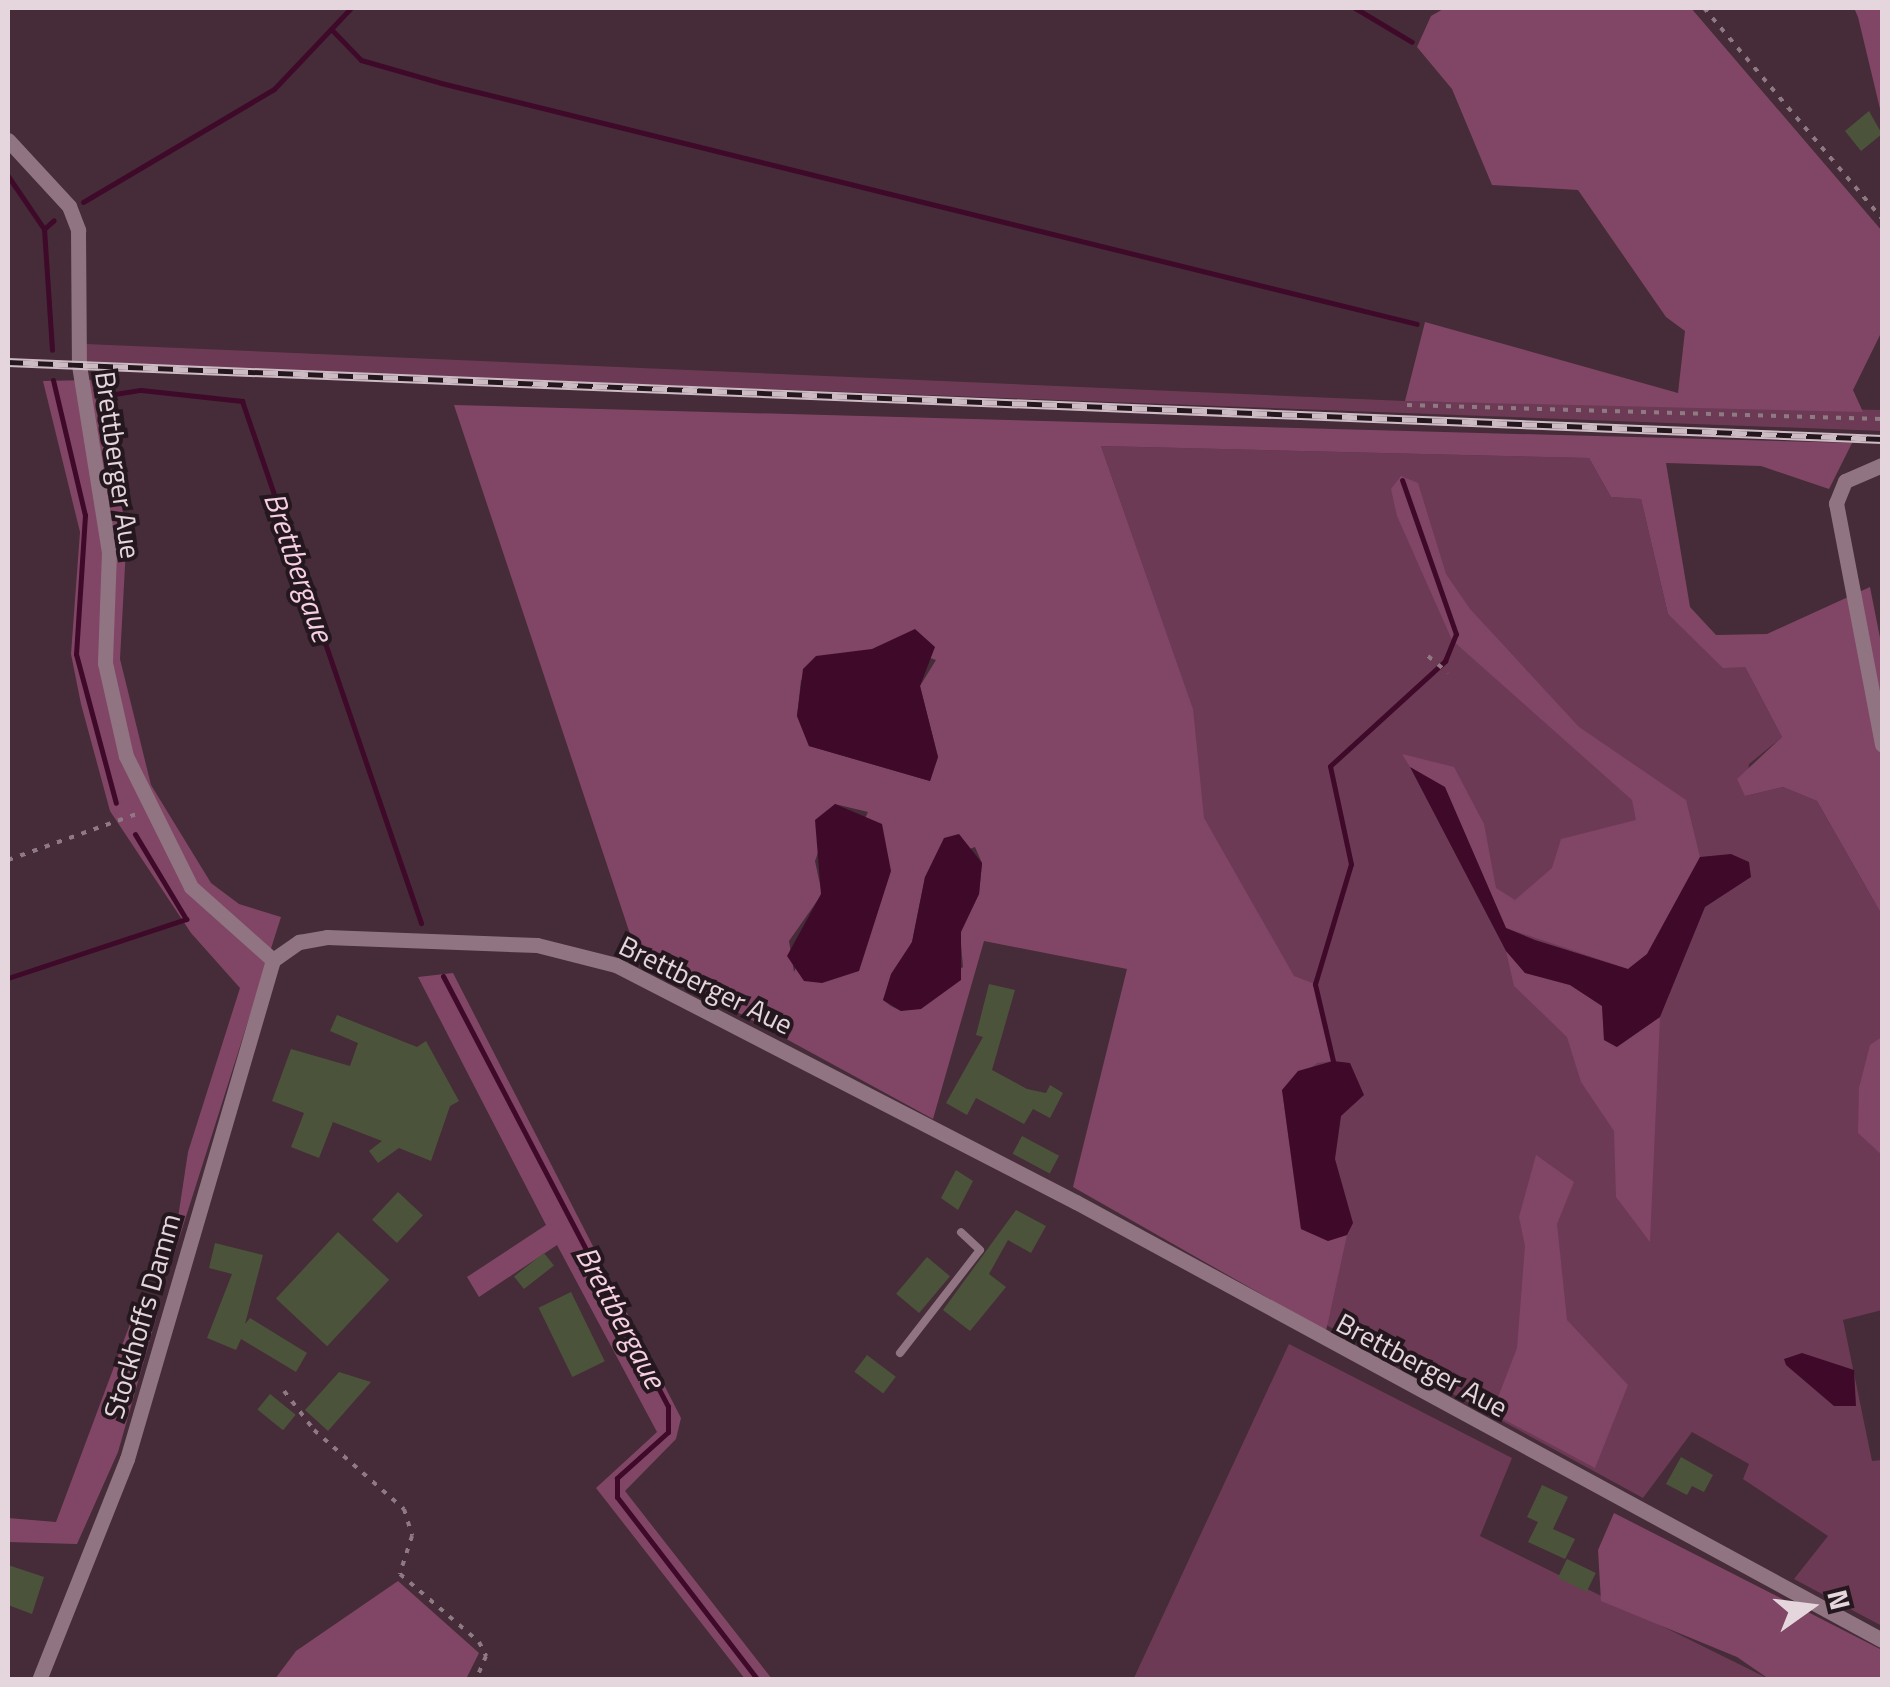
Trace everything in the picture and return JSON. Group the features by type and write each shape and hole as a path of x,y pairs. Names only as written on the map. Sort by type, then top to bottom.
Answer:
{"street":[{"name":"Brettberger Aue","path":"8,140 59,192 78,230 80,365 110,552 105,663 126,756 149,813 191,887 273,960 299,942 327,938 538,945 616,965 1076,1202 1882,1640"},
{"path":"1882,465 1845,481 1836,503 1882,745"},
{"name":"Stockhoffs Damm","path":"39,1680 127,1459 273,960"}],"lane":[{"path":"900,1353 980,1250 961,1232"}],"path":[{"path":"1704,8 1882,218"},
{"path":"1407,405 1882,419"},
{"path":"1428,656 1448,673"},
{"path":"8,860 149,813"},
{"path":"284,1392 314,1430 404,1509 412,1536 400,1574 479,1642 486,1656 476,1680"}],"shaded area":[{"path":"1445,8 1691,8 1882,231 1882,331 1853,390 1863,412 1405,401 1425,322 1678,393 1685,331 1666,317 1578,190 1492,185 1452,89 1417,47 1431,16"},
{"path":"1854,8 1882,8 1882,117 1858,17"},
{"path":"86,344 1405,401 1882,410 1882,431 236,369 86,361"},
{"path":"91,380 127,529 120,659 151,785 211,883 239,904 281,917 171,1264 188,1152 240,988 191,933 110,811 81,704 71,654 80,532 43,381"},
{"path":"454,405 1852,443 1829,489 1761,466 1666,463 1690,607 1716,635 1767,634 1870,587 1882,648 1882,915 1817,801 1783,787 1745,796 1737,779 1782,737 1745,667 1723,668 1668,614 1641,499 1611,497 1589,458 1101,446 1193,709 1204,818 1294,976 1315,984 1333,1061 1317,1063 1282,1090 1301,1229 1328,1241 1347,1235 1326,1331 1073,1187 1127,969 984,941 933,1119 638,958","holes":["888,643 936,660 920,686 938,757 930,781 809,746 797,716 801,680","835,804 868,812 794,972 789,941 822,894 815,861","975,847 982,863 979,894 960,932 963,967 901,1011 883,1000 912,942 925,877 939,860"]},
{"path":"1101,446 1589,458 1611,497 1641,499 1668,614 1745,667 1782,737 1749,764 1745,796 1783,787 1817,801 1882,915 1882,1310 1843,1320 1872,1461 1882,1460 1882,1626 1794,1579 1828,1536 1743,1479 1749,1464 1692,1432 1643,1498 1074,1187 1193,710"},
{"path":"1401,476 1418,483 1446,574 1470,609 1579,727 1686,800 1700,857 1647,954 1628,969 1506,928 1445,788 1410,767 1402,754 1454,767 1484,824 1496,888 1515,900 1552,868 1561,839 1636,820 1632,800 1452,640 1397,516 1391,489"},
{"path":"915,629 935,647 920,686 938,757 930,781 809,746 797,716 803,669 816,656 872,649"},
{"path":"1410,767 1445,787 1506,928 1535,940 1628,969 1647,954 1700,857 1731,854 1749,862 1751,877 1705,907 1660,1017 1617,1047 1604,1040 1602,1006 1570,985 1525,973 1506,951"},
{"path":"835,804 882,824 891,871 859,971 822,983 804,981 787,956 821,894 815,820"},
{"path":"959,834 982,863 979,894 961,932 961,980 921,1009 901,1011 883,1000 891,974 912,942 925,877 944,838"},
{"path":"1506,951 1525,973 1570,985 1602,1006 1604,1040 1616,1047 1660,1017 1650,1242 1616,1197 1614,1131 1581,1082 1567,1037 1514,986"},
{"path":"453,973 681,1418 676,1439 625,1491 772,1679 745,1679 596,1488 657,1432 557,1245 479,1297 467,1277 546,1225 418,977"},
{"path":"1882,1037 1882,1155 1858,1133 1859,1088 1870,1045"},
{"path":"1333,1061 1350,1063 1364,1095 1341,1116 1335,1159 1353,1223 1347,1235 1328,1241 1301,1229 1282,1090 1298,1071"},
{"path":"1536,1155 1574,1182 1557,1224 1567,1320 1628,1385 1595,1468 1492,1413 1517,1348 1525,1246 1519,1217"},
{"path":"157,1315 118,1452 77,1544 8,1542 8,1518 56,1522 133,1316"},
{"path":"1289,1344 1512,1458 1480,1536 1769,1679 1133,1680"},
{"path":"1802,1353 1854,1370 1856,1406 1834,1406 1786,1365 1784,1359"},
{"path":"1614,1513 1882,1650 1882,1679 1769,1679 1737,1657 1601,1601 1598,1550"},
{"path":"398,1581 479,1653 466,1679 275,1679 296,1651"}],"building":[{"path":"1869,111 1882,134 1861,151 1845,131"},
{"path":"989,984 1015,990 992,1070 1027,1089 1046,1093 1050,1085 1063,1093 1050,1118 1033,1109 1024,1124 976,1098 967,1115 946,1103 983,1037 976,1035"},
{"path":"337,1015 417,1047 426,1041 459,1101 450,1106 431,1161 399,1148 378,1163 369,1151 382,1141 333,1122 319,1158 291,1147 304,1113 272,1101 291,1049 350,1066 358,1043 330,1031"},
{"path":"1022,1136 1059,1156 1050,1173 1013,1154"},
{"path":"956,1170 973,1181 958,1210 941,1198"},
{"path":"398,1192 423,1215 397,1243 372,1220"},
{"path":"1016,1210 1046,1226 1031,1253 1008,1240 989,1274 1006,1287 970,1331 943,1310"},
{"path":"338,1232 389,1280 327,1346 276,1299"},
{"path":"215,1243 263,1255 245,1324 250,1318 307,1353 296,1372 241,1339 236,1350 207,1338 232,1274 209,1268"},
{"path":"544,1253 554,1266 524,1289 514,1276"},
{"path":"927,1257 950,1276 919,1313 896,1294"},
{"path":"571,1292 605,1361 572,1377 539,1308"},
{"path":"867,1355 896,1377 883,1393 854,1372"},
{"path":"339,1372 371,1382 328,1431 305,1410"},
{"path":"270,1394 296,1415 283,1430 257,1410"},
{"path":"1681,1457 1713,1475 1704,1492 1692,1486 1687,1495 1666,1484"},
{"path":"1542,1485 1568,1497 1553,1529 1575,1539 1565,1559 1528,1542 1538,1522 1527,1517"},
{"path":"1567,1559 1596,1573 1587,1592 1558,1578"},
{"path":"8,1565 44,1577 32,1614 8,1605"}],"waterway":[{"name":"Brettbergaue","path":"83,202 274,89 351,8"},
{"path":"1355,8 1412,42"},
{"path":"331,29 361,60 441,83 1417,324"},
{"path":"8,176 44,229 52,350"},
{"name":"Brettbergaue","path":"44,229 54,220"},
{"path":"53,380 85,515 76,654 116,803"},
{"name":"Brettbergaue","path":"102,396 141,390 242,401 421,923"},
{"path":"1333,1061 1315,984 1351,864 1330,766 1445,661 1456,634 1402,480"},
{"path":"8,978 186,919 135,834"},
{"name":"Brettbergaue","path":"443,976 668,1406 668,1432 617,1478 617,1497 758,1680"}],"railway":[{"path":"8,362 1882,439"}]}
